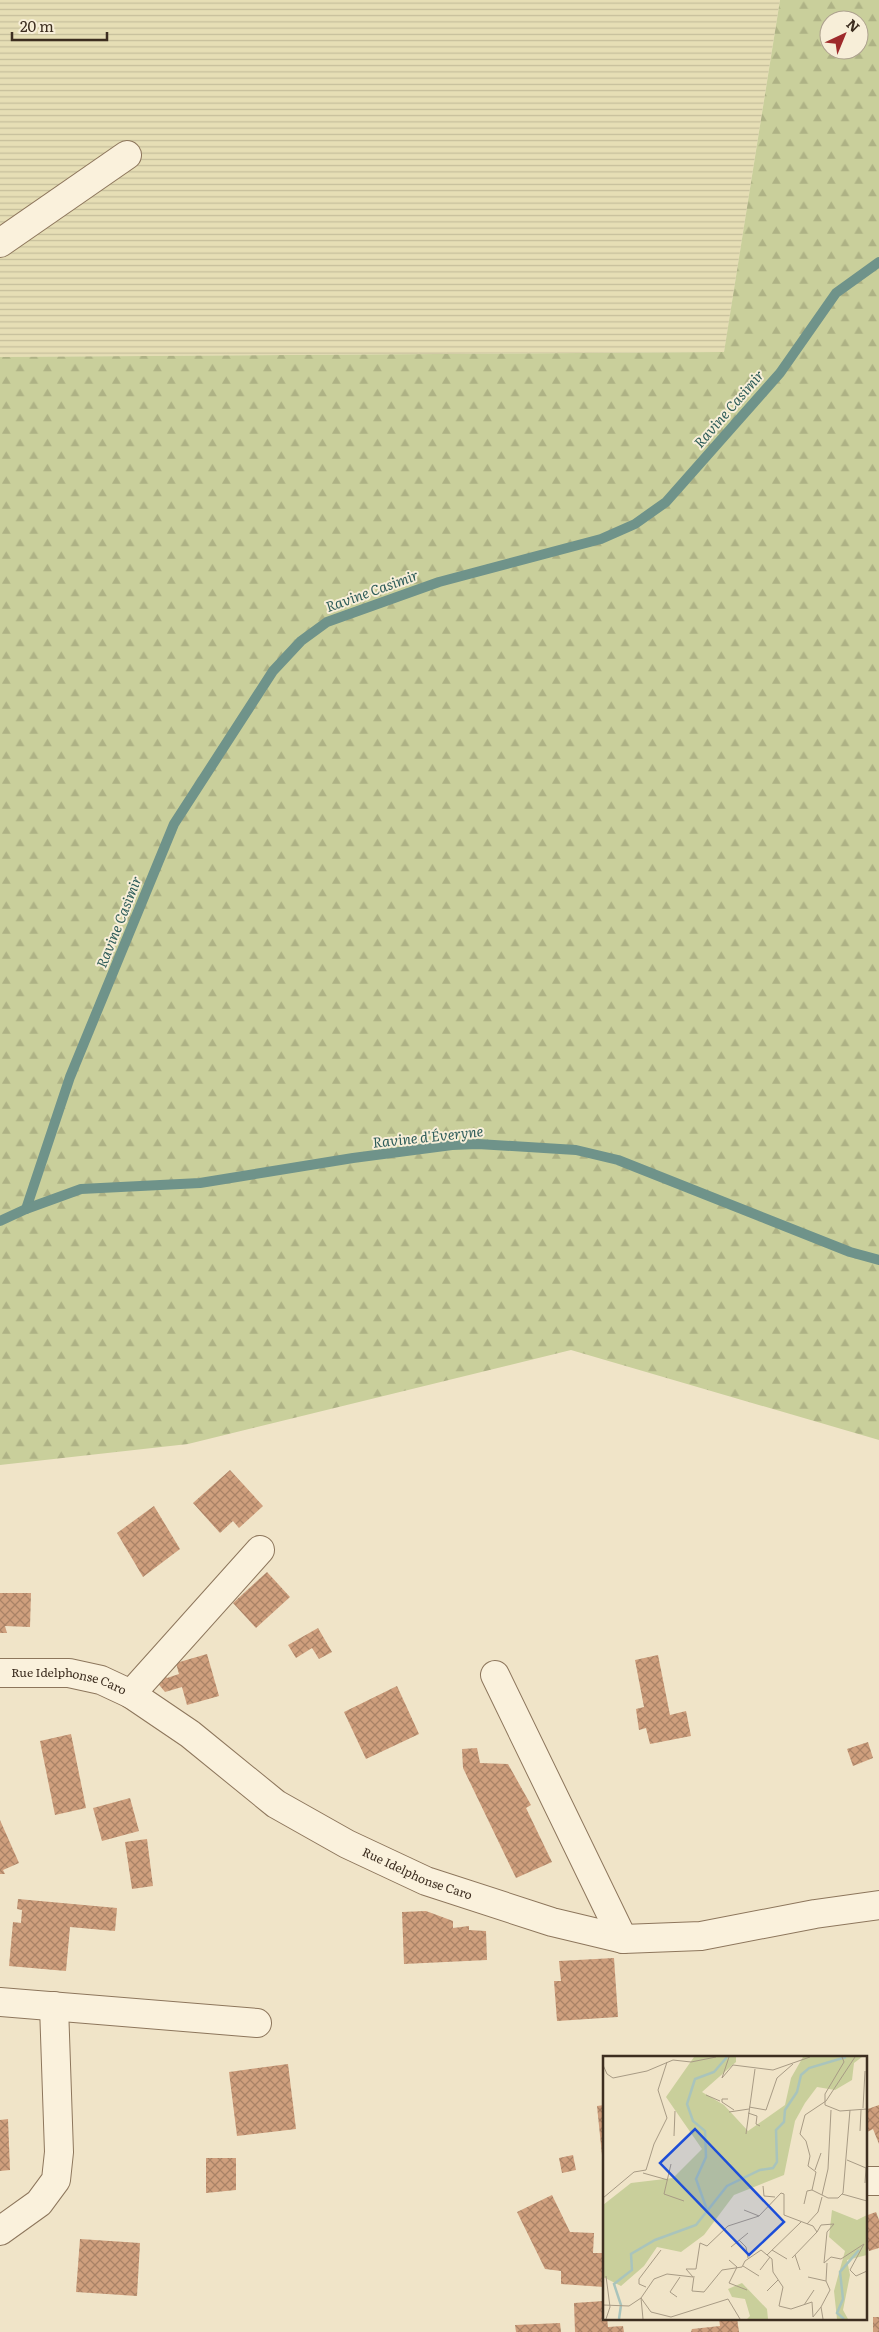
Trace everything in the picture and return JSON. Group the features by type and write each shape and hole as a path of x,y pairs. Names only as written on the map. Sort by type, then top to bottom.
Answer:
{"street":[{"path":"0,243 127,155"},
{"path":"131,1694 260,1550"},
{"name":"Rue Idelphonse Caro","path":"0,1673 69,1673 101,1680 131,1694 190,1734 276,1804 347,1844 426,1881 552,1922 623,1940 701,1936 815,1914 879,1905"},
{"path":"494,1675 623,1940"},
{"path":"0,2002 257,2023"},
{"path":"0,2231 39,2203 56,2180 59,2152 54,2006"},
{"path":"866,2181 879,2181"}],"shaded area":[{"path":"0,0 780,0 724,352 0,357"}],"green space":[{"path":"780,0 879,0 879,1440 571,1350 188,1444 0,1465 0,357 724,352"}],"building":[{"path":"230,1470 263,1506 239,1528 233,1521 220,1533 193,1503"},
{"path":"154,1506 180,1549 143,1577 117,1533"},
{"path":"267,1572 290,1597 256,1628 233,1603"},
{"path":"0,1593 31,1593 30,1627 5,1626 7,1633 0,1633"},
{"path":"318,1628 332,1652 319,1659 312,1648 296,1658 288,1645"},
{"path":"207,1654 219,1696 187,1705 182,1687 165,1692 151,1675 157,1668 167,1678 179,1674 176,1663"},
{"path":"658,1655 670,1715 686,1711 691,1736 650,1744 646,1728 639,1730 636,1709 644,1707 635,1660"},
{"path":"397,1686 419,1734 366,1759 344,1712"},
{"path":"71,1734 86,1808 55,1815 40,1741"},
{"path":"868,1742 873,1758 853,1766 847,1749"},
{"path":"477,1748 480,1763 508,1764 531,1805 526,1808 552,1862 516,1878 463,1768 462,1749"},
{"path":"130,1798 139,1831 102,1841 93,1808"},
{"path":"0,1820 19,1863 3,1870 5,1874 0,1874"},
{"path":"147,1839 153,1886 132,1889 125,1842"},
{"path":"18,1899 117,1908 115,1931 70,1927 66,1971 9,1966 13,1922 21,1923 22,1910 17,1909"},
{"path":"426,1911 453,1921 453,1928 469,1926 469,1930 486,1931 487,1960 404,1964 402,1912"},
{"path":"614,1958 618,2017 557,2021 554,1981 561,1981 559,1961"},
{"path":"288,2064 296,2129 237,2136 229,2072"},
{"path":"603,2105 603,2155 602,2155 597,2106"},
{"path":"879,2105 879,2144 873,2129 867,2132 866,2120 868,2119 866,2110"},
{"path":"8,2119 10,2170 0,2171 0,2120"},
{"path":"573,2155 576,2170 562,2173 559,2158"},
{"path":"206,2158 236,2158 236,2190 206,2193"},
{"path":"552,2195 570,2232 594,2233 593,2253 603,2253 603,2287 561,2284 561,2271 545,2269 517,2212"},
{"path":"876,2212 879,2220 879,2248 869,2251 866,2242 866,2216"},
{"path":"80,2239 140,2243 137,2296 76,2292"},
{"path":"603,2301 603,2320 607,2320 608,2327 623,2326 624,2332 575,2332 574,2303"},
{"path":"873,2317 879,2317 879,2332 873,2332"},
{"path":"719,2320 737,2320 739,2332 691,2332 692,2329 720,2326"},
{"path":"560,2323 561,2332 516,2332 515,2325"}],"waterway":[{"name":"Ravine Casimir","path":"26,1209 70,1077 174,824 273,671 301,641 327,622 439,582 601,539 635,524 666,502 780,373 836,293 879,262"},
{"name":"Ravine d'Éveryne","path":"0,1221 26,1209 81,1189 200,1183 353,1158 452,1145 478,1144 576,1150 618,1160 850,1252 879,1260"}]}
